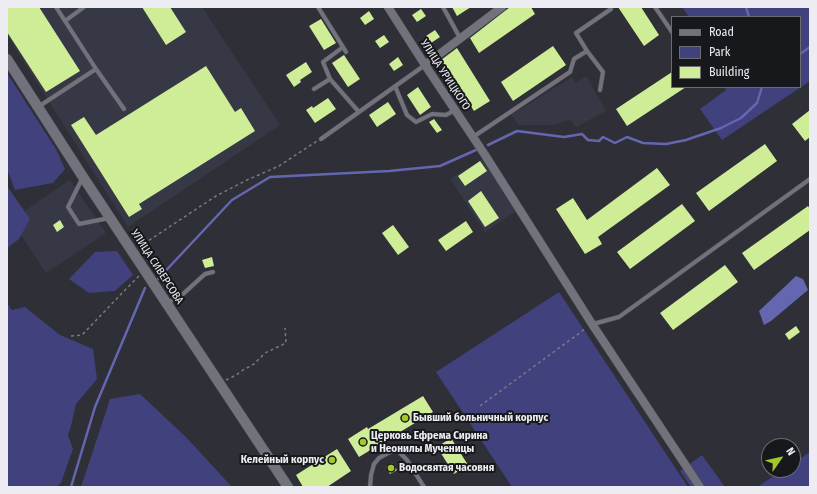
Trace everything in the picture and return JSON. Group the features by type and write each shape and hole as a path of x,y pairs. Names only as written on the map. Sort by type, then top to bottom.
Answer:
{"street":[{"name":"УЛИЦА УРИЦКОГО","path":"388,7 425,66 485,155 592,324 700,487"},
{"path":"425,66 502,7"},
{"name":"УЛИЦА СИВЕРСОВА","path":"7,59 132,252 288,487"}],"lane":[{"path":"56,7 124,109"},
{"path":"64,21 84,7"},
{"path":"318,7 346,52"},
{"path":"443,7 460,38"},
{"path":"655,7 671,31"},
{"path":"600,90 603,72 587,51 576,33 611,9"},
{"path":"343,47 324,62 330,79 359,112"},
{"path":"473,137 570,72 574,59 587,51"},
{"path":"321,139 425,66"},
{"path":"38,107 96,69"},
{"path":"314,89 330,79"},
{"path":"395,86 407,115 416,122 432,114 446,115 454,110"},
{"path":"83,177 68,207 79,224 110,218"},
{"path":"592,324 619,317 810,179"},
{"path":"166,303 182,295 206,274 213,272"},
{"path":"370,487 374,464 379,458 392,451 398,451 407,460 424,487"}],"path":[{"path":"132,252 216,196 279,166 321,139"},
{"path":"71,336 82,335 145,271"},
{"path":"480,406 592,324"},
{"path":"219,384 254,364 265,353 286,343 285,328"}],"shaded area":[{"path":"7,7 202,7 280,125 128,227 7,35"},
{"path":"586,76 606,111 576,127 570,120 553,125 519,125 511,115 572,77 576,83"},
{"path":"482,159 516,211 485,232 450,179"},
{"path":"70,180 106,233 46,273 11,220"}],"green space":[{"path":"682,7 810,7 810,81 801,87 801,16 688,16"},
{"path":"7,73 56,149 65,169 53,183 15,190 7,169"},
{"path":"725,88 800,88 722,140 700,109 726,90"},
{"path":"7,186 30,219 19,239 7,248"},
{"path":"117,251 133,275 115,291 89,293 69,279 95,252"},
{"path":"559,292 688,487 512,487 436,372"},
{"path":"7,303 12,310 25,307 60,335 93,349 97,379 76,404 68,435 73,449 61,483 56,487 7,487"},
{"path":"140,394 186,437 232,487 81,487 110,399"},
{"path":"810,452 810,487 757,487 771,478 801,478 801,458"},
{"path":"702,455 725,487 691,487 680,471"}],"water":[{"path":"796,276 803,279 808,290 771,321 764,325 759,311"}],"building":[{"path":"7,7 39,7 80,71 46,92 7,32"},
{"path":"142,7 170,7 186,32 166,45"},
{"path":"452,7 471,7 457,16"},
{"path":"510,7 531,7 535,14 479,53 470,38"},
{"path":"618,7 641,7 659,35 644,46"},
{"path":"421,9 426,16 417,22 412,15"},
{"path":"369,11 374,19 365,25 360,18"},
{"path":"321,19 336,43 324,50 309,26"},
{"path":"435,30 440,37 431,43 426,36"},
{"path":"384,35 389,42 380,48 375,41"},
{"path":"553,46 566,65 513,101 501,82"},
{"path":"457,48 490,101 474,111 441,60"},
{"path":"344,55 360,79 348,87 332,63"},
{"path":"398,57 403,65 394,71 389,64"},
{"path":"306,62 312,72 300,80 301,82 294,87 286,75"},
{"path":"206,66 235,112 241,108 255,131 139,204 142,209 129,217 71,125 84,117 96,135"},
{"path":"671,73 671,88 684,88 627,126 616,109"},
{"path":"418,87 431,107 420,115 407,95"},
{"path":"328,98 336,109 315,123 306,110 312,106 313,108"},
{"path":"388,102 396,114 377,127 369,115"},
{"path":"810,110 810,137 805,141 792,124"},
{"path":"434,119 442,130 437,133 429,122"},
{"path":"765,144 777,161 709,211 696,193"},
{"path":"480,161 487,171 465,186 458,176"},
{"path":"657,168 670,185 598,237 602,244 585,254 556,209 573,198 587,220"},
{"path":"481,191 499,218 485,227 468,201"},
{"path":"682,204 695,221 630,269 617,252"},
{"path":"808,206 810,209 810,230 754,270 742,253"},
{"path":"60,220 64,227 57,232 53,225"},
{"path":"466,221 473,232 446,251 438,240"},
{"path":"393,225 409,247 398,255 382,233"},
{"path":"212,257 214,266 205,268 202,260"},
{"path":"725,265 738,282 673,330 660,313"},
{"path":"796,326 800,332 789,340 785,334"},
{"path":"423,396 433,412 359,457 348,439 367,427 368,429"},
{"path":"451,438 468,465 454,474 437,447"},
{"name":"Келейный корпус","path":"337,449 351,471 327,487 303,487 296,475"},
{"name":"Водосвятая часовня","path":"392,463 397,470 390,474 386,467"}],"waterway":[{"path":"746,7 749,16"},
{"path":"801,53 810,47"},
{"path":"488,145 517,131 564,137 582,134 588,140 599,141 603,137 615,143 627,137 643,143 666,144 686,140 721,128 741,118 757,103 762,88"},
{"path":"158,279 232,200 270,177 389,171 440,166 476,150"},
{"path":"71,487 95,407 145,288"}],"place":[{"name":"Бывший больничный корпус","path":"405,418"},
{"name":"Церковь Ефрема Сирина и Неонилы Мученицы","path":"363,442"},
{"name":"Келейный корпус","path":"332,460"},
{"name":"Водосвятая часовня","path":"391,468"}]}
